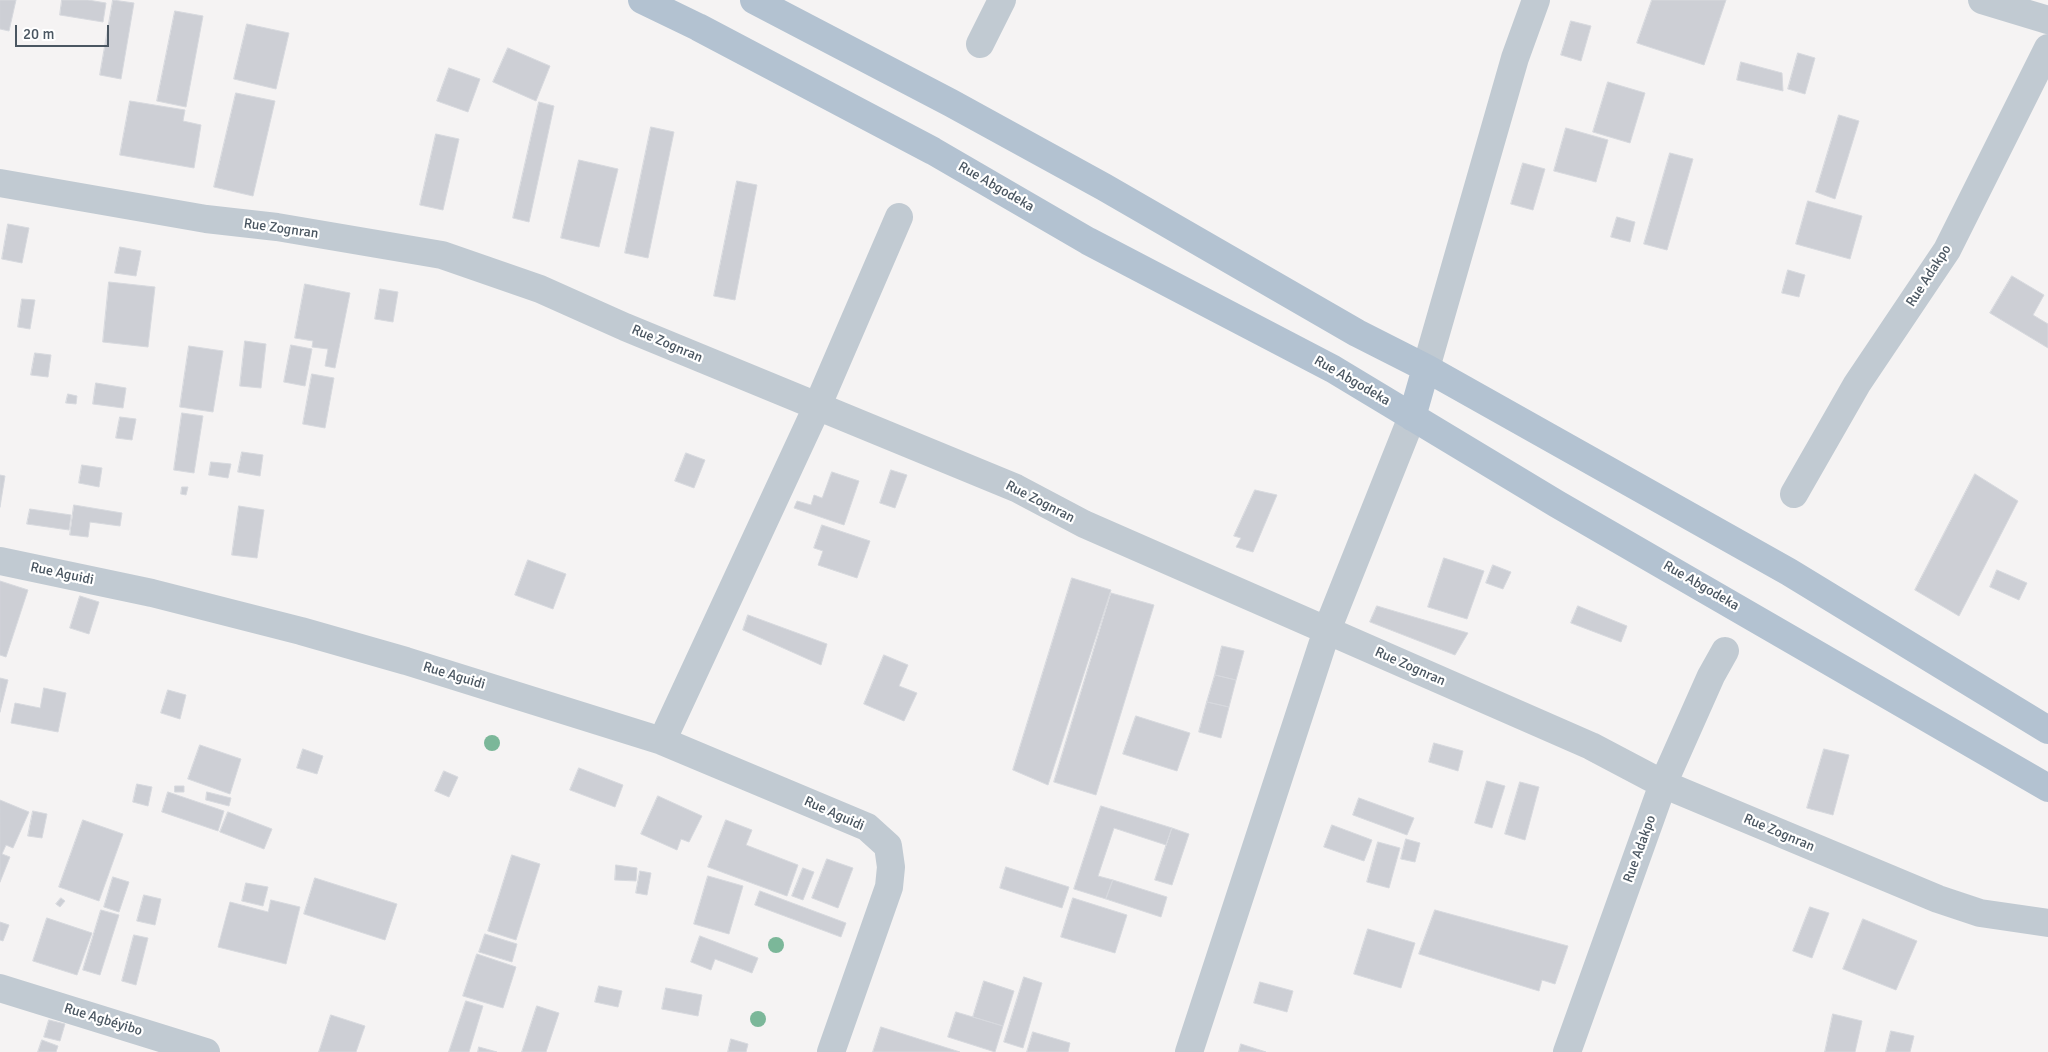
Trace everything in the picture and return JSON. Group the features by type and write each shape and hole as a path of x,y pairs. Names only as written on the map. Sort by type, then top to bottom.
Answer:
{"main road":[{"name":"Rue Abgodeka","path":"642,0 934,151 1088,240 1333,369 1557,504 2048,788"},
{"path":"754,0 960,107 1104,187 1357,333 1426,368 1789,572 2048,730"},
{"path":"1412,416 1426,368"}],"street":[{"path":"980,44 1002,0"},
{"path":"1426,368 1515,58 1536,0"},
{"path":"1982,0 2048,20"},
{"name":"Rue Adakpo","path":"1794,494 1857,384 1947,250 2048,48"},
{"name":"Rue Zognran","path":"0,183 206,219 277,227 442,255 540,289 625,327 1016,488 1084,524 1591,746 1663,784 1938,899 1980,913 2048,923"},
{"path":"662,741 817,407 899,217"},
{"path":"1189,1052 1326,630 1412,416"},
{"name":"Rue Aguidi","path":"0,561 152,593 301,630 406,660 662,741 867,827 888,846 891,867 889,887 831,1052"},
{"name":"Rue Adakpo","path":"1567,1052 1663,784 1724,651"},
{"name":"Rue Agbéyibo","path":"0,988 206,1052"}],"building":[{"path":"0,0 16,0 9,31 0,29"},
{"path":"62,0 88,0 106,3 103,22 60,15"},
{"path":"113,0 134,3 121,79 100,75"},
{"path":"1652,0 1726,0 1704,65 1637,43"},
{"path":"175,11 203,16 186,107 157,101"},
{"path":"1571,21 1591,26 1581,61 1561,55"},
{"path":"247,24 289,33 276,89 234,79"},
{"path":"508,48 550,66 536,101 493,82"},
{"path":"1798,53 1815,58 1805,94 1788,89"},
{"path":"1741,62 1782,73 1783,91 1737,80"},
{"path":"449,68 480,79 468,112 437,101"},
{"path":"1608,82 1645,93 1630,143 1593,132"},
{"path":"236,93 275,101 253,196 214,187"},
{"path":"130,101 185,110 183,121 201,125 194,168 120,155"},
{"path":"539,102 554,106 529,222 513,218"},
{"path":"1839,115 1859,121 1835,199 1816,192"},
{"path":"651,127 674,132 648,258 625,253"},
{"path":"1566,128 1608,140 1596,182 1554,171"},
{"path":"436,134 459,139 443,210 420,205"},
{"path":"1670,153 1693,159 1667,250 1644,244"},
{"path":"579,160 618,169 599,247 561,238"},
{"path":"1523,163 1545,169 1533,210 1511,204"},
{"path":"737,181 757,185 735,300 714,296"},
{"path":"1808,201 1862,216 1850,259 1796,244"},
{"path":"1617,217 1635,222 1630,242 1611,237"},
{"path":"8,224 29,228 22,263 2,259"},
{"path":"120,247 141,251 136,276 115,273"},
{"path":"1788,270 1805,275 1799,297 1782,293"},
{"path":"2012,276 2044,295 2033,315 2048,324 2048,348 1990,313"},
{"path":"109,282 155,287 148,347 103,342"},
{"path":"305,284 350,293 335,368 325,366 328,349 312,347 313,341 295,338"},
{"path":"380,289 398,292 393,322 375,319"},
{"path":"22,299 35,300 30,329 18,327"},
{"path":"245,341 266,344 261,388 240,386"},
{"path":"291,345 312,349 305,386 284,382"},
{"path":"189,346 223,351 213,412 180,407"},
{"path":"35,353 51,355 48,377 31,375"},
{"path":"312,374 334,378 325,428 303,424"},
{"path":"96,383 126,388 123,408 93,404"},
{"path":"68,394 77,396 76,404 66,403"},
{"path":"182,413 203,416 194,473 174,470"},
{"path":"120,417 136,419 132,440 116,438"},
{"path":"242,452 263,455 260,476 238,472"},
{"path":"686,453 705,460 694,488 675,481"},
{"path":"211,462 231,464 228,478 209,475"},
{"path":"82,465 102,468 99,487 79,483"},
{"path":"891,470 907,475 895,508 880,503"},
{"path":"832,472 859,481 844,525 794,508 797,501 811,505 814,495 822,498"},
{"path":"1975,474 2018,501 1959,616 1915,590"},
{"path":"0,475 5,476 0,507"},
{"path":"182,487 188,487 186,495 181,494"},
{"path":"1255,490 1277,495 1253,552 1236,547 1241,538 1234,536"},
{"path":"74,505 122,513 120,526 90,522 88,537 70,535"},
{"path":"239,506 264,510 257,558 232,555"},
{"path":"30,509 71,515 69,530 27,524"},
{"path":"822,525 870,541 857,578 818,565 823,551 814,548"},
{"path":"1444,558 1484,571 1467,619 1428,607"},
{"path":"528,560 566,574 553,609 515,595"},
{"path":"1493,565 1511,572 1503,589 1486,583"},
{"path":"1997,570 2027,583 2019,600 1990,587"},
{"path":"1072,578 1111,590 1048,785 1013,770"},
{"path":"0,581 28,590 6,657 0,655"},
{"path":"1111,593 1154,605 1096,795 1054,782"},
{"path":"80,596 99,602 89,634 70,628"},
{"path":"1377,606 1468,633 1455,655 1370,622"},
{"path":"1578,606 1627,626 1621,642 1571,623"},
{"path":"748,615 827,644 821,665 743,630"},
{"path":"1222,646 1244,651 1236,680 1215,675"},
{"path":"884,655 908,665 899,686 917,693 904,721 864,704"},
{"path":"1215,675 1236,680 1229,707 1207,702"},
{"path":"0,678 8,680 0,712"},
{"path":"44,688 66,693 58,732 11,723 15,703 40,708"},
{"path":"168,690 186,695 180,719 161,713"},
{"path":"1207,702 1229,707 1221,738 1199,732"},
{"path":"1136,716 1190,733 1177,771 1123,754"},
{"path":"1434,743 1463,751 1458,771 1429,762"},
{"path":"200,745 241,759 230,794 188,779"},
{"path":"303,749 323,756 317,774 297,768"},
{"path":"1824,749 1849,755 1833,815 1807,808"},
{"path":"579,768 623,785 615,807 570,790"},
{"path":"444,771 458,777 449,797 435,791"},
{"path":"1487,781 1505,786 1492,828 1475,823"},
{"path":"1520,782 1539,787 1525,840 1505,834"},
{"path":"137,784 152,787 148,806 133,802"},
{"path":"175,786 184,786 184,792 175,792"},
{"path":"168,792 224,811 218,831 162,812"},
{"path":"207,792 231,798 229,806 206,800"},
{"path":"658,796 702,816 689,842 681,839 677,850 641,834"},
{"path":"1359,798 1414,818 1407,835 1353,815"},
{"path":"0,800 29,812 13,848 6,845 2,854 10,857 0,882"},
{"path":"1101,806 1172,828 1166,845 1114,828 1098,876 1113,880 1106,899 1074,889"},
{"path":"33,811 47,814 42,838 28,836"},
{"path":"228,812 272,829 264,849 220,832"},
{"path":"83,820 123,834 99,901 59,887"},
{"path":"726,820 752,830 746,845 798,865 787,896 708,867"},
{"path":"1332,825 1372,840 1364,861 1324,847"},
{"path":"1172,828 1189,834 1172,885 1155,880"},
{"path":"1406,839 1420,843 1415,862 1401,859"},
{"path":"1378,842 1400,848 1389,888 1367,882"},
{"path":"512,855 540,864 516,940 488,931"},
{"path":"827,859 853,868 838,908 812,898"},
{"path":"616,865 637,868 636,881 615,880"},
{"path":"1006,867 1069,887 1062,908 1000,888"},
{"path":"803,868 814,872 803,900 792,896"},
{"path":"640,871 651,873 647,895 636,893"},
{"path":"708,876 743,886 729,934 694,924"},
{"path":"113,877 129,882 119,912 104,907"},
{"path":"315,878 397,904 385,940 304,914"},
{"path":"1113,880 1167,897 1161,917 1106,899"},
{"path":"246,883 268,887 263,906 242,901"},
{"path":"760,891 846,923 841,937 755,905"},
{"path":"144,895 161,899 155,925 137,921"},
{"path":"61,898 65,901 60,907 56,904"},
{"path":"1073,898 1127,915 1115,953 1061,937"},
{"path":"271,900 300,907 286,964 218,947 230,902 268,912"},
{"path":"1810,907 1829,913 1812,958 1793,951"},
{"path":"101,910 119,915 100,975 83,970"},
{"path":"1435,910 1568,946 1555,984 1542,980 1539,991 1419,954"},
{"path":"47,918 92,933 77,975 33,961"},
{"path":"1863,919 1917,941 1896,990 1843,969"},
{"path":"0,922 9,925 3,941 0,940"},
{"path":"1368,929 1415,943 1401,988 1354,974"},
{"path":"485,934 517,944 512,962 479,952"},
{"path":"134,935 148,938 136,985 122,981"},
{"path":"700,936 758,958 752,973 715,959 711,970 691,962"},
{"path":"477,954 516,967 503,1008 463,996"},
{"path":"1024,977 1042,983 1023,1048 1004,1042"},
{"path":"984,981 1014,991 1003,1026 973,1017"},
{"path":"1260,982 1293,991 1287,1012 1254,1003"},
{"path":"599,986 622,991 618,1007 595,1002"},
{"path":"666,988 702,995 698,1016 662,1009"},
{"path":"466,1001 483,1006 469,1052 449,1052"},
{"path":"537,1006 559,1013 546,1052 522,1052"},
{"path":"956,1012 1003,1026 995,1052 948,1037"},
{"path":"1833,1014 1862,1021 1855,1052 1825,1052"},
{"path":"331,1015 365,1026 356,1052 319,1052"},
{"path":"49,1020 65,1024 60,1041 44,1037"},
{"path":"881,1027 960,1052 873,1052"},
{"path":"1891,1031 1914,1036 1910,1052 1886,1052"},
{"path":"1033,1032 1070,1043 1068,1052 1027,1052"},
{"path":"731,1039 748,1044 746,1052 728,1052"},
{"path":"42,1040 58,1046 56,1052 38,1052"},
{"path":"1241,1044 1266,1052 1239,1052"},
{"path":"479,1047 497,1052 478,1052"}]}
